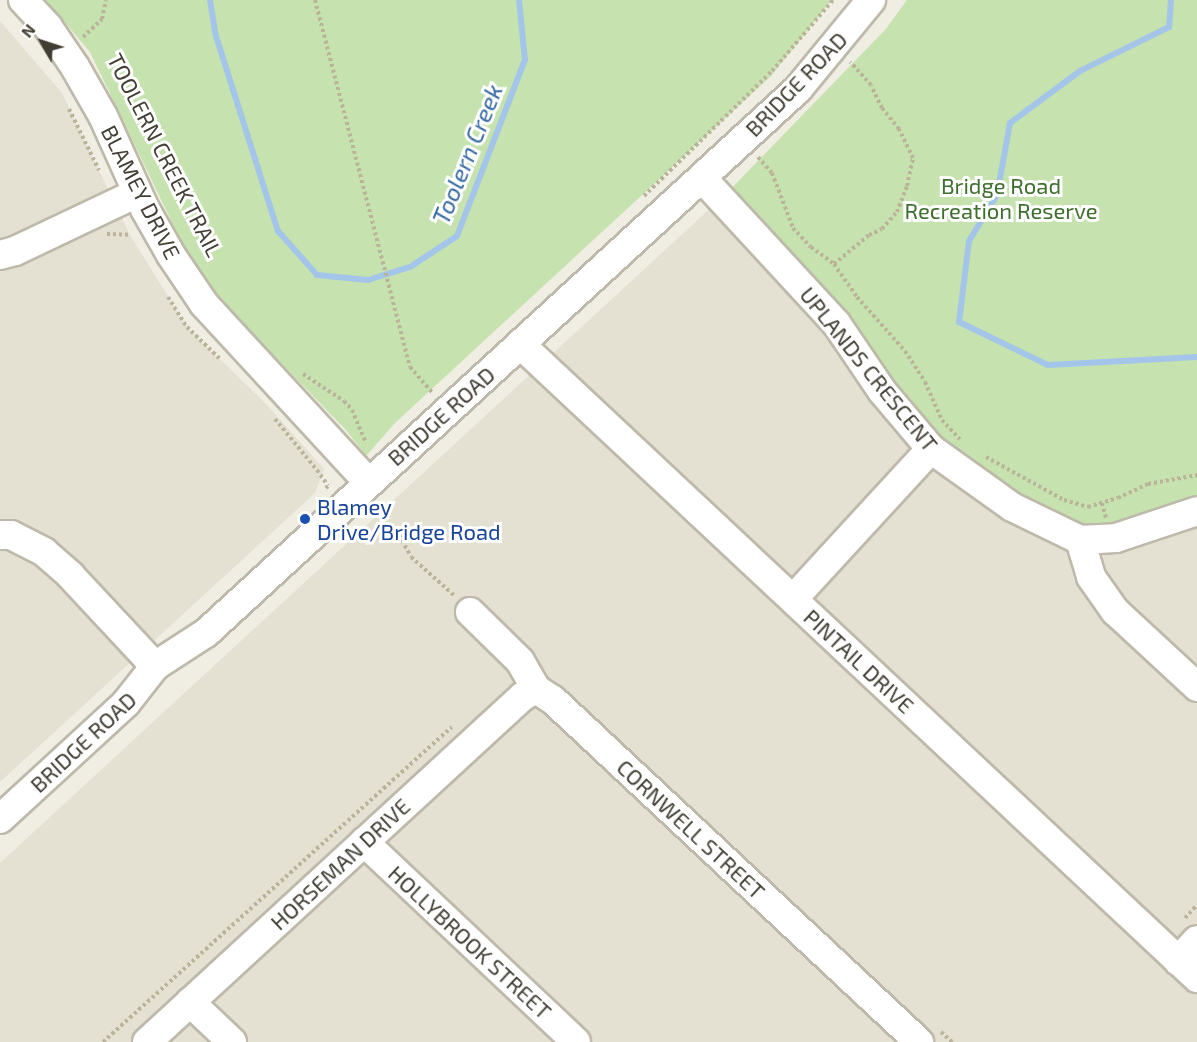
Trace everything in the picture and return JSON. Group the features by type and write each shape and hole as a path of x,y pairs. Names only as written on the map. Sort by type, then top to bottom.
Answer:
{"street":[{"name":"BLAMEY DRIVE","path":"23,0 48,27 75,67 103,116 137,193 171,255 204,304 368,482"},
{"name":"BRIDGE ROAD","path":"0,819 126,703 155,666 206,633 798,89 871,0"},
{"name":"UPLANDS CRESCENT","path":"702,178 836,323 882,391 931,449 1012,507 1080,540 1116,538 1197,511"},
{"path":"0,255 15,251 137,193"},
{"name":"PINTAIL DRIVE","path":"520,344 793,600 1191,960"},
{"path":"793,600 931,449"},
{"path":"0,535 11,535 44,552 70,575 155,666"},
{"path":"1080,540 1090,577 1115,611 1197,687"},
{"name":"CORNWELL STREET","path":"470,612 520,661 536,688 554,700 927,1034"},
{"name":"HORSEMAN DRIVE","path":"147,1042 522,697 536,688"},
{"name":"HOLLYBROOK STREET","path":"364,842 576,1042"},
{"path":"190,1002 232,1042"}],"path":[{"path":"83,37 102,19 106,0"},
{"path":"315,0 410,367 434,393"},
{"path":"642,197 772,71 833,0"},
{"name":"TOOLERN CREEK TRAIL","path":"76,28 89,45"},
{"path":"834,264 869,235 882,229 897,212 907,186 913,158 899,129 882,108 872,86 849,61"},
{"path":"724,117 772,173 793,228 811,247 834,264 857,297 905,351 926,382 942,420 965,444"},
{"path":"300,372 344,401 352,410 369,450"},
{"path":"426,401 442,386"},
{"path":"977,451 1064,500 1088,507 1118,498 1148,484 1197,475"},
{"path":"376,510 399,535 411,557 444,583 470,612"},
{"path":"103,1042 458,721"},
{"path":"927,1034 952,1042"}],"shaded area":[{"path":"907,0 1197,0 1197,1042 0,1042 0,863 728,192 886,29"},
{"path":"0,21 62,93 130,235 187,327 266,404 324,469 315,493 0,782"}],"green space":[{"path":"46,0 832,0 771,76 395,423 366,456 346,430 219,299 192,264 90,52"},
{"name":"Bridge Road Recreation Reserve","path":"907,0 1197,0 1197,500 1109,528 1084,529 1022,497 940,442 728,192 886,29"}],"waterway":[{"name":"Toolern Creek","path":"210,0 216,36 278,231 317,275 368,280 410,267 457,236 525,60 519,0"},
{"name":"Toolern Creek","path":"1171,0 1169,27 1080,71 1010,123 997,195 969,241 959,322 1048,365 1197,357"}],"place":[{"name":"Blamey Drive/Bridge Road","path":"305,519"}]}
